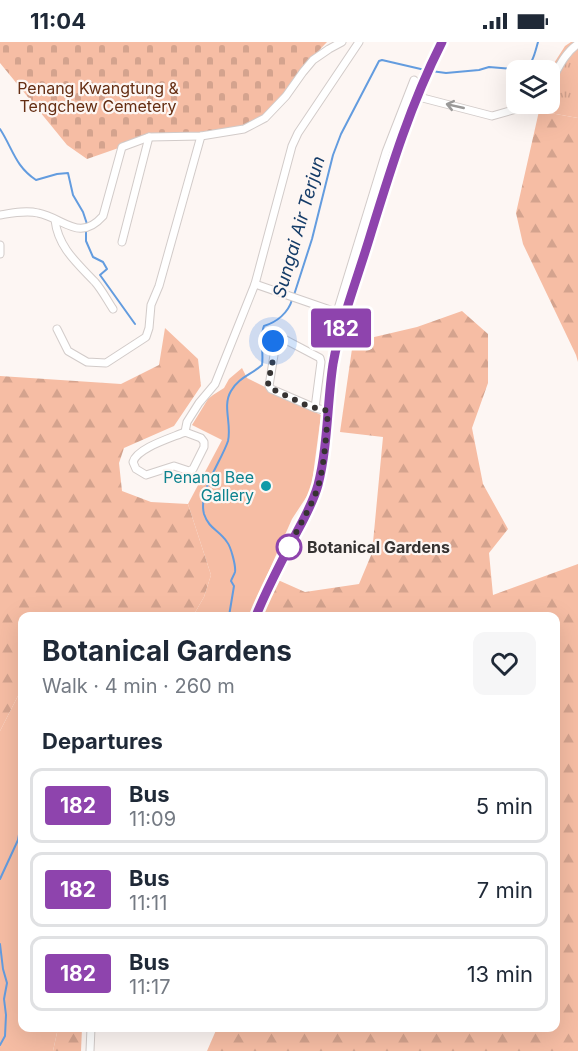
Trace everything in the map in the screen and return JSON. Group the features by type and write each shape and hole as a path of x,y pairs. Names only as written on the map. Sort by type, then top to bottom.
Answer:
{"street":[{"path":"0,214 39,213 70,227 85,228 96,224 103,216 122,147 149,137 201,136 244,129 265,117 286,96 313,60 342,42"},
{"path":"184,432 187,422 199,403 215,384 255,284 292,146 298,133 359,42"},
{"path":"340,314 370,235 394,156 442,42"},
{"path":"560,65 573,47 578,44"},
{"path":"258,612 317,488 324,458 340,314 386,152 414,80"},
{"path":"409,93 418,98 492,116 506,112"},
{"path":"57,329 68,351 87,362 106,363 146,336 151,305 159,286 201,136"},
{"path":"122,242 149,137"},
{"path":"55,219 56,230 62,244 78,266 96,284 113,309"},
{"path":"0,245 0,254"},
{"path":"255,284 340,314"},
{"path":"315,408 321,359 282,338 275,338 268,383 270,388 315,408 328,411"},
{"path":"184,432 201,438 204,442 204,447 193,469 189,471 174,466 146,475 136,469 133,462 137,454 184,432"},
{"path":"90,1051 91,1032"}],"green space":[{"name":"Penang Kwangtung & Tengchew Cemetery","path":"0,42 327,42 307,63 272,109 249,128 207,137 153,136 87,159 67,145 0,63"},
{"path":"571,42 578,42 578,118 556,114 560,114 560,60 556,60 565,46"},
{"path":"538,114 578,118 578,362 523,244 516,213"},
{"path":"462,311 488,334 488,383 472,428 483,484 508,529 489,553 493,595 578,564 578,1051 207,1051 215,1032 560,1032 560,612 264,612 278,580 305,592 359,584 372,553 383,437 340,432 353,342 417,327"},
{"path":"165,328 198,359 201,386 174,426 124,448 119,463 122,491 151,502 188,504 211,575 204,597 195,612 18,612 18,696 0,731 0,376 121,384 159,365"},
{"path":"242,368 247,378 321,415 311,490 292,519 251,612 195,612 204,597 211,575 188,504 222,440 192,425 208,399 224,388 229,379"},
{"path":"18,696 18,1032 57,1032 53,1051 0,1051 0,731"},
{"path":"57,1032 82,1032 81,1051 53,1051"}],"waterway":[{"name":"Sungai Air Terjun","path":"431,71 446,73 489,67 523,70 531,62 538,42"},
{"name":"Sungai Air Terjun","path":"294,295 312,239 333,155 341,134 379,61 425,70"},
{"path":"0,129 23,169 36,180 68,173 73,195 87,224"},
{"path":"86,230 86,241 93,257 103,262 107,269 100,275 135,324"},
{"name":"Sungai Air Terjun","path":"230,612 234,586 231,581 235,572 234,561 227,542 206,519 204,496 228,441 228,397 241,379 262,365 264,326 281,316 288,309 292,300"},
{"name":"Sungai Air Terjun","path":"0,879 18,840"},
{"name":"Sungai Air Terjun","path":"0,944 7,983 4,999 5,1036 0,1045"}],"bus line":[{"name":"182","path":"258,612 310,507 317,488 324,458 333,364 344,315 394,156 442,42"}],"place":[{"name":"Penang Bee Gallery","path":"266,486"},
{"name":"Botanical Gardens","path":"289,547"}],"route":[{"path":"273,341 274,355 268,383 270,388 308,406 328,411 324,458 317,488 310,507 289,547"}]}
